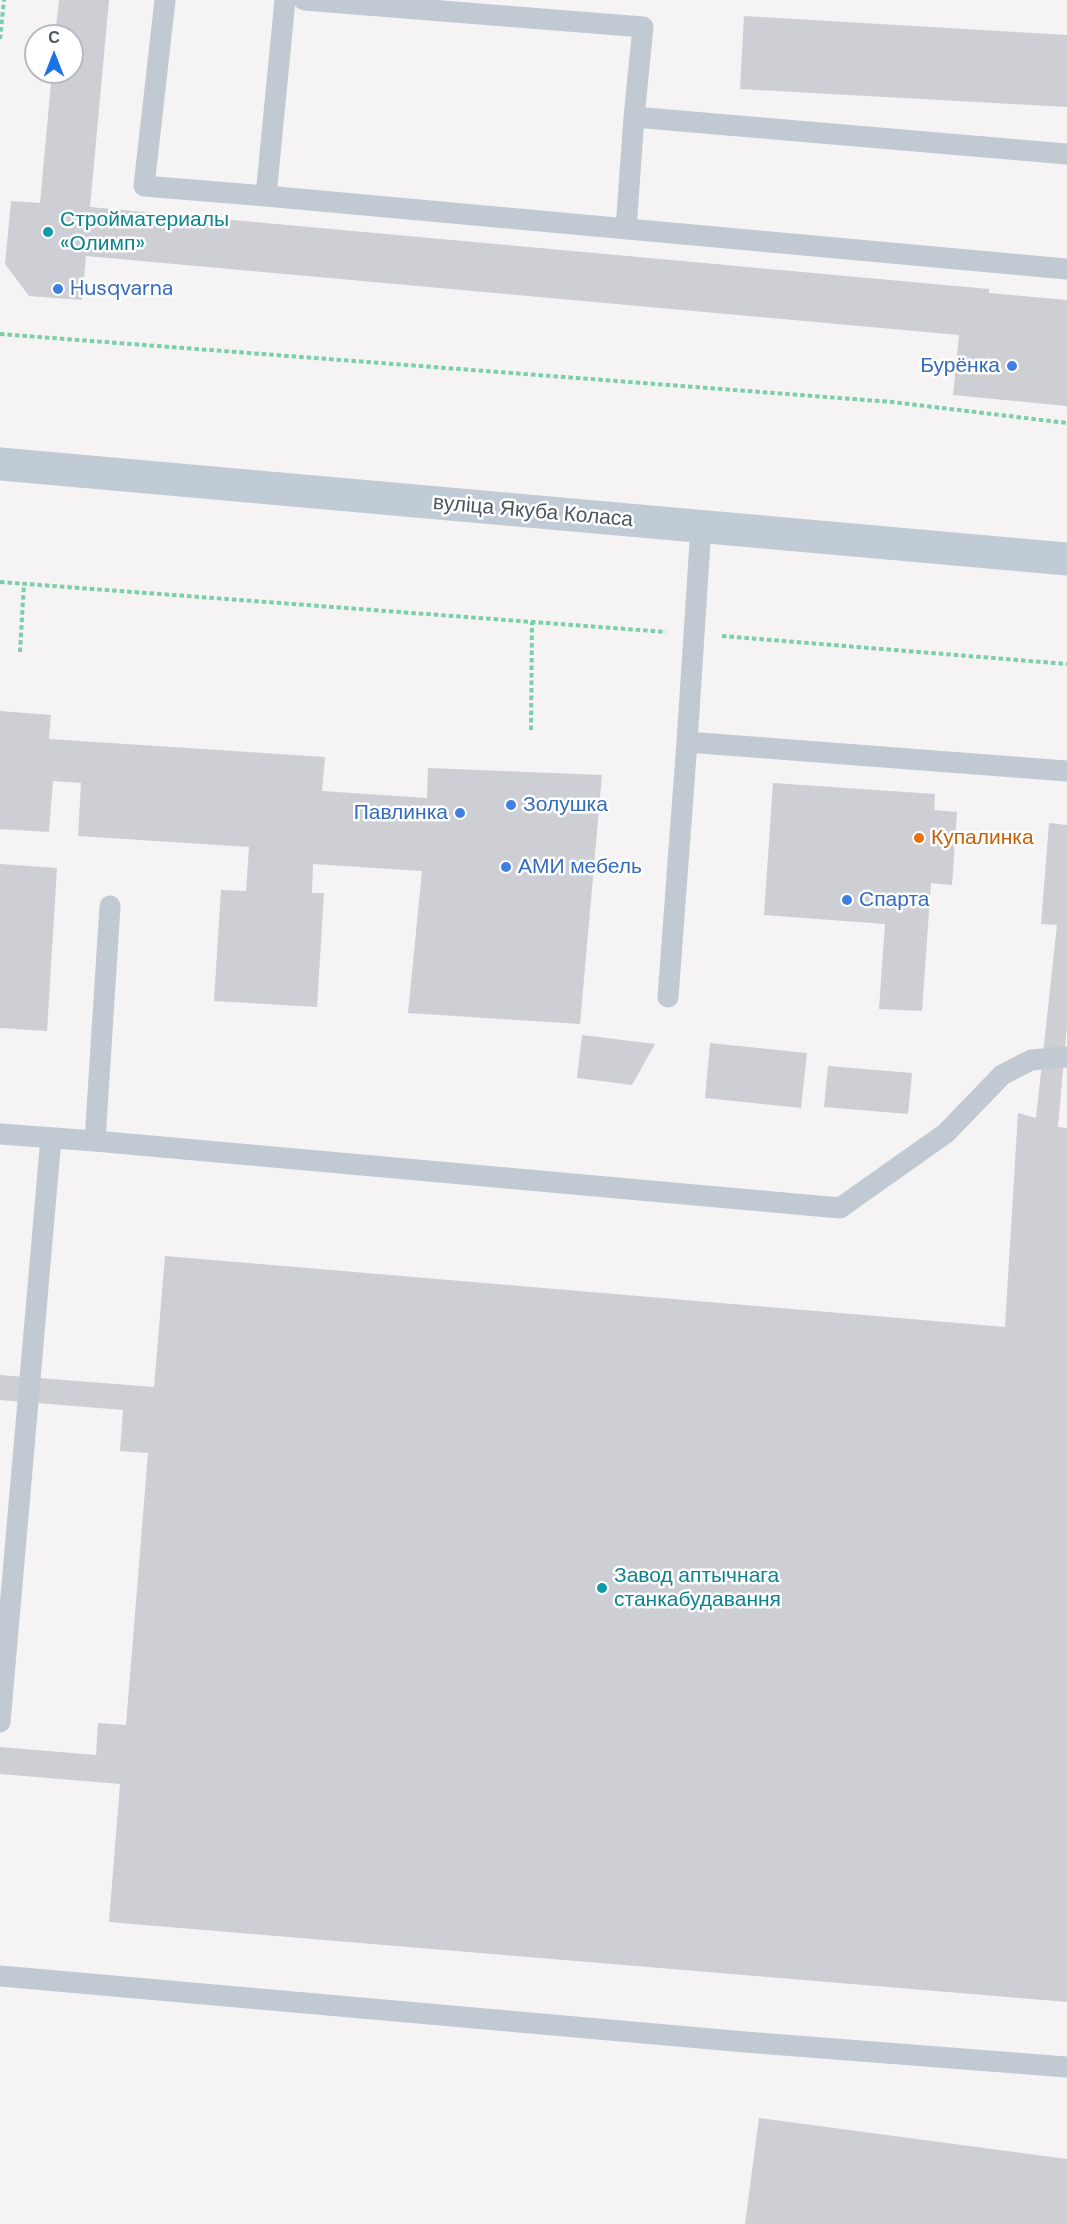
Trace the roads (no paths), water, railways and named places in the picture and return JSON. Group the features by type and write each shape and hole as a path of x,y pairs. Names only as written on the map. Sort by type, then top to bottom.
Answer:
{"main road":[{"name":"вуліца Якуба Коласа","path":"0,464 1067,559"}],"lane":[{"path":"165,0 144,186 1067,269"},
{"path":"266,196 285,0"},
{"path":"304,0 643,27 626,228"},
{"path":"634,117 1067,154"},
{"path":"668,997 701,527"},
{"path":"687,742 1067,771"},
{"path":"95,1141 110,906"},
{"path":"0,1134 840,1208 946,1133 1002,1075 1030,1060 1067,1056"},
{"path":"0,1722 51,1138"},
{"path":"0,1976 745,2042 1067,2067"}],"place":[{"name":"Стройматериалы «Олимп»","path":"48,232"},
{"name":"Husqvarna","path":"58,289"},
{"name":"Бурёнка","path":"1012,366"},
{"name":"Золушка","path":"511,805"},
{"name":"Павлинка","path":"460,813"},
{"name":"Купалинка","path":"919,838"},
{"name":"АМИ мебель","path":"506,867"},
{"name":"Спарта","path":"847,900"},
{"name":"Завод аптычнага станкабудавання","path":"602,1588"}]}
